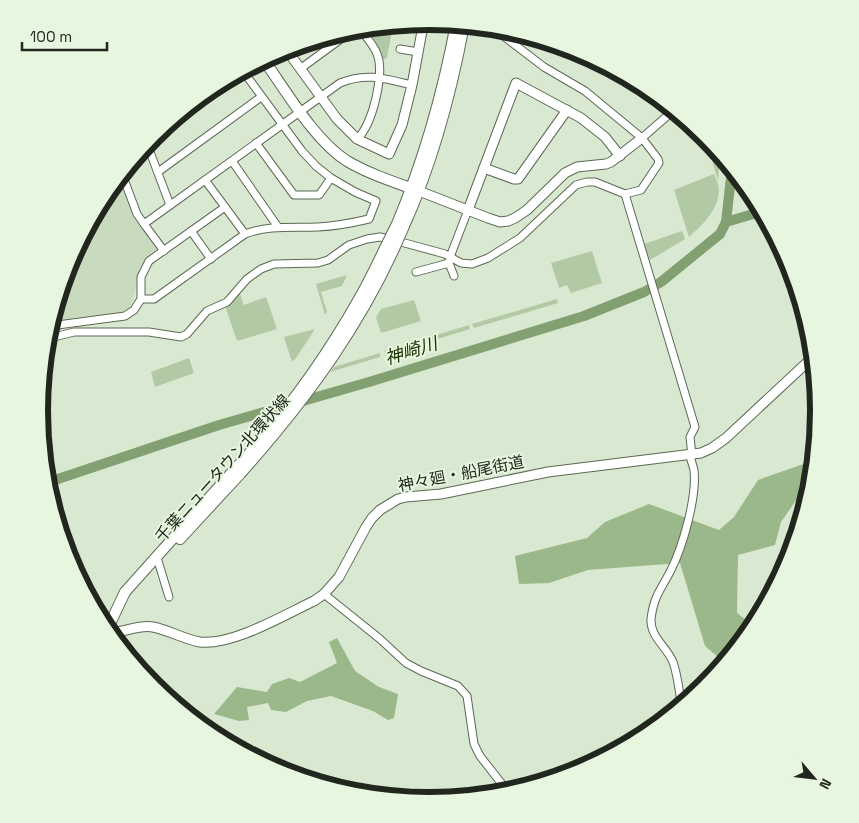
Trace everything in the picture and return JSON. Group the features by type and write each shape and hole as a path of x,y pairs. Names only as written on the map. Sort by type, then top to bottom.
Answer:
{"main road":[{"name":"千葉ニュータウン北環状線","path":"415,190 454,31"},
{"name":"千葉ニュータウン北環状線","path":"111,622 125,592 237,472 282,427 329,364 366,304 396,245 400,225 444,115 463,32"},
{"path":"268,66 321,138 342,157 366,171 415,190"},
{"name":"千葉ニュータウン北環状線","path":"125,592 158,561 237,472"}],"street":[{"path":"291,56 337,119 358,138 389,154 402,125 412,85 420,30"},
{"path":"358,138 370,119 379,78 380,63 377,52 364,36"},
{"path":"416,272 450,260 469,265 488,258 520,238 571,188 582,182 594,182 625,194 641,190 659,163 642,138 585,91 544,67 505,37"},
{"path":"300,69 340,41"},
{"path":"400,48 418,52"},
{"path":"144,224 340,83 366,76 412,85"},
{"path":"141,299 154,299 245,234 260,229 328,226 368,219 376,201 355,192 331,178 316,166 302,151 247,77"},
{"path":"450,260 516,83 596,128 620,156"},
{"path":"158,172 261,97"},
{"path":"484,168 518,179 567,110"},
{"path":"415,190 500,222 515,218 527,210 565,173 577,167 606,164 620,156 669,115"},
{"path":"256,143 294,195 319,195 331,178"},
{"path":"150,152 170,205"},
{"path":"232,161 278,227"},
{"path":"205,180 245,234"},
{"path":"125,182 137,214 164,251"},
{"path":"625,194 695,427 690,437 691,464 694,468 687,524 671,570 658,590 651,621 653,632 672,659 680,698"},
{"path":"58,325 125,316 134,310 141,299 141,277 150,261 225,207"},
{"path":"191,231 211,259"},
{"path":"55,336 74,332 149,332 181,338 187,334 207,311 228,302 247,279 261,269 274,264 318,263 328,260 349,246 380,237 445,254 450,260 454,276"},
{"name":"神々廻・船尾街道","path":"118,631 142,626 153,627 191,640 214,642 230,638 314,601 324,594 338,577 372,518 380,510 398,499 406,496 441,494 564,470 691,456 712,448 726,438 808,362"},
{"path":"158,561 169,597"},
{"path":"324,594 380,639 406,663 458,686 467,696 473,724 474,744 480,756 504,786"}],"shaded area":[{"path":"392,32 387,58 382,60 366,35"},
{"path":"710,154 719,164 718,181"},
{"path":"714,174 719,190 716,204 709,216 689,237 674,190"},
{"path":"122,186 134,215 157,249 144,261 140,268 133,300 129,308 116,314 59,320 68,289 87,243"},
{"path":"682,231 685,239 650,260 644,244"},
{"path":"592,251 602,283 571,293 567,285 559,288 551,263"},
{"path":"347,275 342,286 321,292 327,312 325,315 316,284"},
{"path":"239,291 244,305 266,297 277,329 237,341 225,306 232,301"},
{"path":"557,299 558,303 474,328 472,324"},
{"path":"414,300 421,321 381,333 376,317 381,309"},
{"path":"469,325 470,329 386,355 384,351"},
{"path":"315,329 296,358 292,362 284,337"},
{"path":"380,353 380,357 330,372 334,367"},
{"path":"189,358 194,373 155,387 151,372"},
{"path":"808,463 801,496 797,499 781,522 775,545 738,555 737,613 748,622 720,659 705,646 680,563 588,570 549,583 519,584 515,556 587,538 605,522 649,504 719,530 734,517 758,480"},
{"path":"337,638 355,671 379,687 398,694 394,718 388,720 373,711 331,696 307,701 286,712 271,710 268,703 247,707 249,720 239,721 214,714 237,687 267,692 272,684 289,678 300,682 337,663 329,642"}],"waterway":[{"path":"726,222 731,178"},
{"name":"神崎川","path":"54,480 219,425 369,382 584,316 644,292 661,282 720,234 726,222 755,213"}]}
